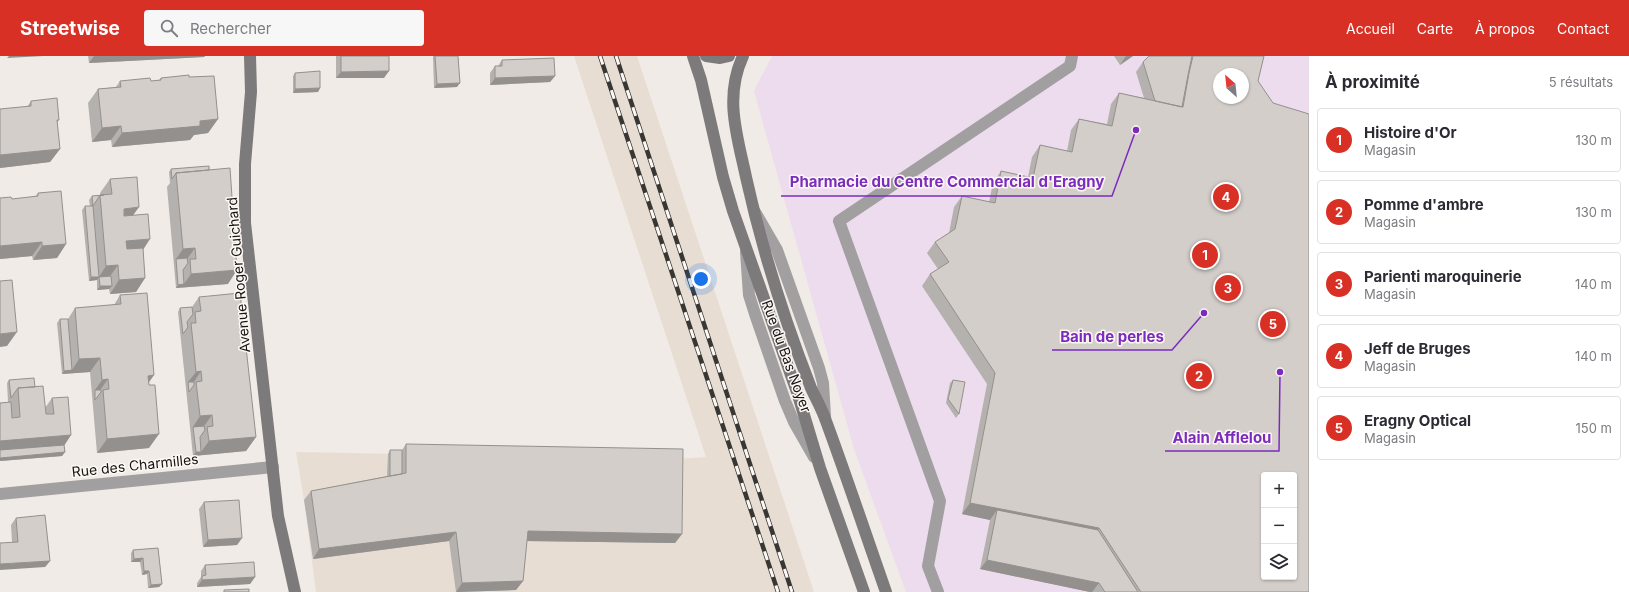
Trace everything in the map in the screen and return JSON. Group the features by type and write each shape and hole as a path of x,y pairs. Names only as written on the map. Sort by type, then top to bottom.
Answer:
{"street":[{"name":"Avenue Roger Guichard","path":"250,56 251,92 244,164 246,224 278,516 296,592"},
{"name":"Rue du Bas Noyer","path":"693,56 705,94 723,177 745,249 798,395 820,468 864,592"},
{"path":"706,56 720,58 729,56"},
{"name":"Rue du Bas Noyer","path":"742,56 733,82 733,107 738,143 764,254 775,289 811,388 825,419 886,592"},
{"path":"938,592 928,566 940,501 839,221 1070,66 1072,56"},
{"name":"Rue des Charmilles","path":"0,494 273,467"}],"shaded area":[{"path":"574,56 637,56 814,592 316,592 296,452 676,459 706,457"},
{"path":"772,56 1309,56 1309,592 906,592 854,449 754,91"}],"building":[{"path":"341,56 389,56 389,71 341,72"},
{"path":"435,56 458,56 460,83 437,84"},
{"path":"1149,56 1192,56 1182,107 1155,101 1143,62"},
{"path":"1193,56 1264,56 1258,81 1273,103 1309,114 1309,592 1141,592 1099,528 970,503 995,373 930,274 949,262 935,242 955,229 962,196 995,203 1001,171 1033,178 1040,145 1072,152 1079,119 1112,126 1119,93 1183,107"},
{"path":"554,58 555,76 495,78 495,66 502,66 502,60"},
{"path":"320,71 320,88 295,89 295,73"},
{"path":"189,75 189,77 214,76 218,119 200,121 200,126 122,133 121,126 102,128 98,89 121,87 120,81 150,78 151,81 161,80 161,78"},
{"path":"57,98 59,120 57,120 60,149 0,155 0,109 31,106 31,101"},
{"path":"209,166 209,170 176,173 172,179 171,169"},
{"path":"230,168 237,270 191,274 190,259 196,259 195,248 183,249 176,173"},
{"path":"137,177 139,207 124,209 124,216 148,214 150,239 126,241 127,249 143,248 145,278 119,280 118,265 106,266 100,195 112,194 110,179"},
{"path":"61,191 66,244 42,246 42,242 0,246 0,198 11,197 12,199 38,196 38,193"},
{"path":"100,195 93,206 92,196"},
{"path":"85,206 93,206 99,277 91,277"},
{"path":"187,258 188,263 183,270 184,284 178,285 176,259"},
{"path":"111,276 112,286 100,286 99,277"},
{"path":"12,280 17,332 0,334 0,281"},
{"path":"147,293 154,375 148,376 149,385 155,385 159,434 107,439 103,390 109,389 108,379 102,380 100,358 79,359 75,308 121,304 120,295"},
{"path":"240,293 256,437 209,441 207,427 213,426 212,415 200,416 196,382 202,381 201,371 196,372 191,323 196,323 195,312 201,311 199,297"},
{"path":"192,307 193,314 187,322 188,327 183,334 180,308"},
{"path":"60,319 68,319 72,370 64,371"},
{"path":"34,378 35,387 18,388 11,398 9,380"},
{"path":"953,380 965,382 959,414 948,399"},
{"path":"188,382 194,382 194,385 189,392"},
{"path":"43,386 46,414 54,414 52,398 68,397 71,435 0,441 0,403 11,402 12,418 20,417 18,388"},
{"path":"95,390 101,390 101,392 95,400"},
{"path":"204,426 205,430 200,437 201,452 196,452 193,427"},
{"path":"406,444 683,449 682,534 528,531 523,581 462,583 456,532 319,549 311,491 406,473"},
{"path":"64,445 65,452 0,458 0,450"},
{"path":"390,450 402,450 402,474 390,476"},
{"path":"239,500 242,538 208,540 204,502"},
{"path":"997,510 1098,530 1138,592 1105,592 1099,583 987,560"},
{"path":"45,515 50,561 0,564 0,543 18,542 16,518"},
{"path":"158,548 162,584 151,585 149,571 144,571 143,558 134,559 133,550"},
{"path":"254,562 255,577 202,580 202,576 206,575 205,565"},
{"path":"249,589 249,592 224,592 224,590"}],"railway":[{"path":"600,56 778,592"},
{"path":"616,56 792,592"}],"place":[{"name":"Pharmacie du Centre Commercial d'Eragny","path":"1136,130"},
{"name":"Jeff de Bruges","path":"1226,197"},
{"name":"Histoire d'Or","path":"1205,255"},
{"name":"Parienti maroquinerie","path":"1228,288"},
{"name":"Bain de perles","path":"1204,313"},
{"name":"Eragny Optical","path":"1273,324"},
{"name":"Alain Afflelou","path":"1280,372"},
{"name":"Pomme d'ambre","path":"1199,376"}]}
